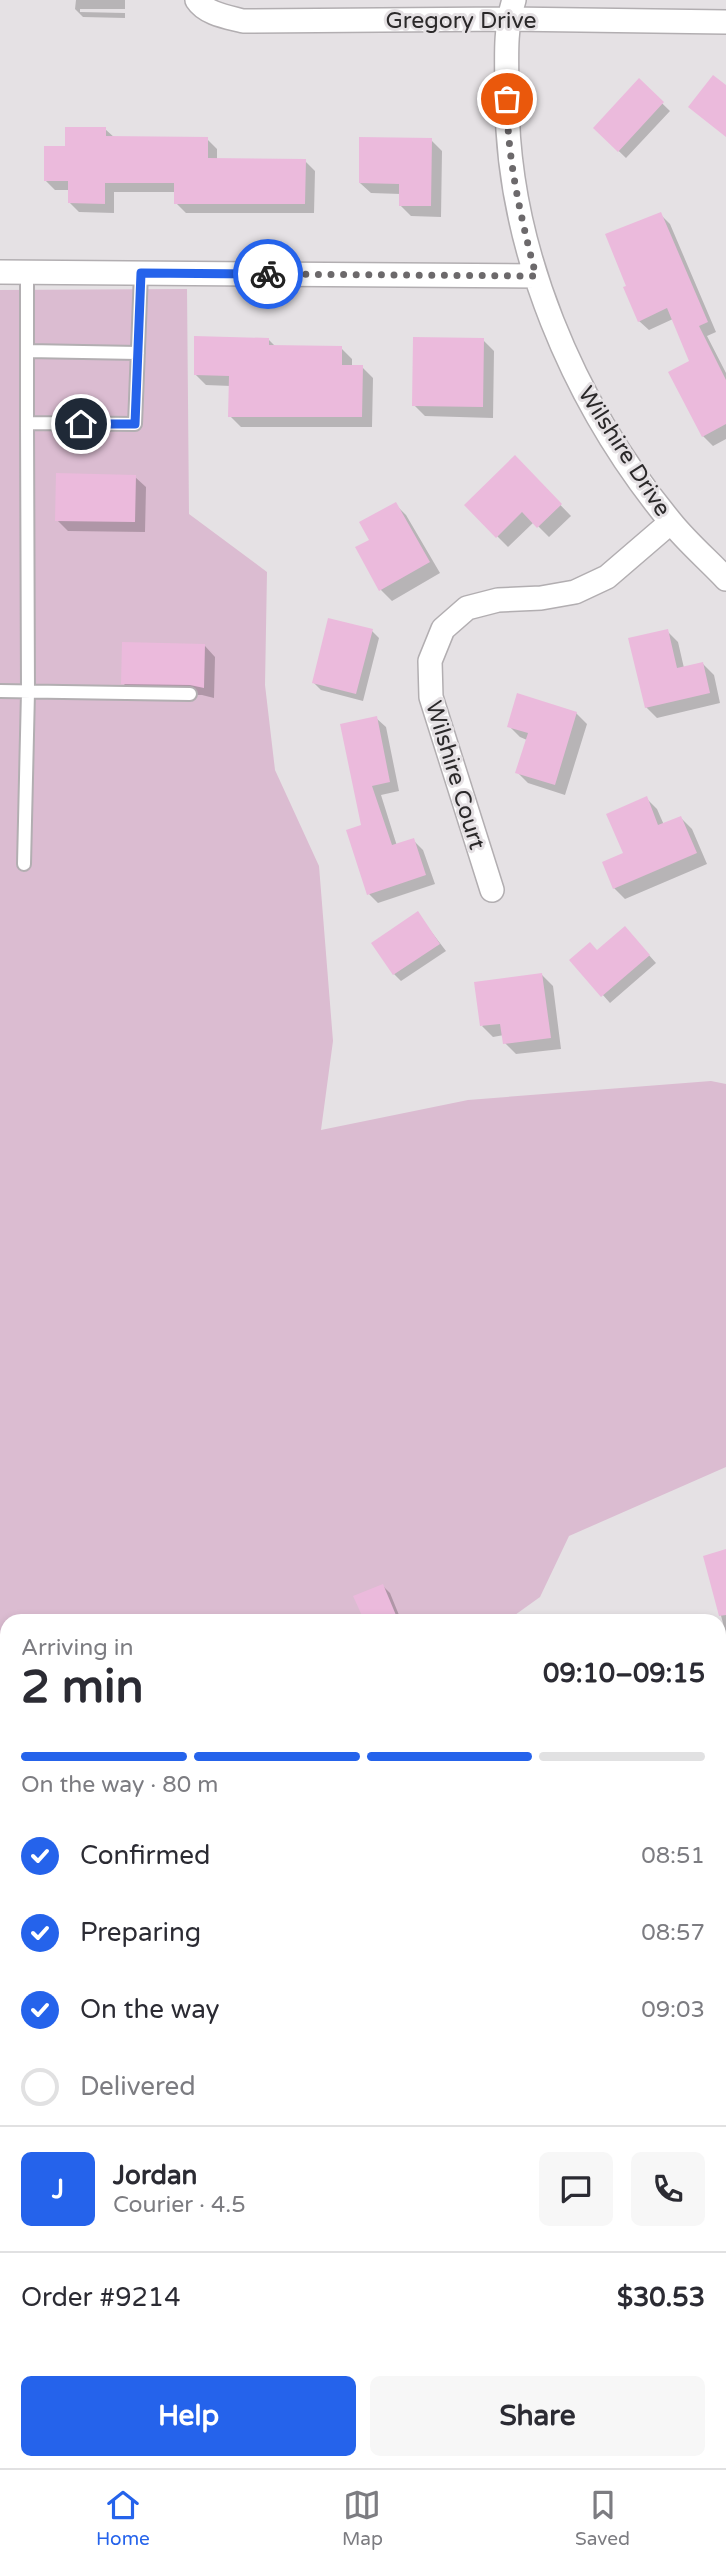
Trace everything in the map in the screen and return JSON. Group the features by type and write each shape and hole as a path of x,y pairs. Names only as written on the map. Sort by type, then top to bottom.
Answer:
{"street":[{"name":"Gregory Drive","path":"199,2 221,16 243,21 507,6 726,22"},
{"name":"Wilshire Drive","path":"507,6 507,126 520,212 536,276 561,345 594,412 632,470 671,522 726,579"},
{"path":"0,272 536,276"},
{"name":"Wilshire Court","path":"492,890 431,697 430,661 443,629 467,608 498,600 541,598 575,592 586,587 607,577 671,522"}],"lane":[{"path":"24,864 28,692 27,272"},
{"path":"27,423 135,424 141,273"},
{"path":"28,351 138,353"},
{"path":"0,691 190,694"}],"shaded area":[{"path":"187,289 189,514 267,572 265,685 275,770 319,866 333,1041 321,1130 468,1100 711,1081 726,1084 726,1467 569,1536 540,1597 516,1614 0,1614 0,290"}],"building":[{"path":"713,75 726,85 726,137 688,107"},
{"path":"639,78 664,102 618,152 593,128"},
{"path":"65,127 106,127 106,136 208,137 208,158 306,159 305,204 174,204 174,183 105,183 105,204 68,203 68,181 44,181 44,146 65,146"},
{"path":"359,137 432,138 431,206 399,206 399,184 359,183"},
{"path":"661,212 708,322 699,326 726,380 726,424 702,437 668,372 689,361 667,308 638,322 605,234"},
{"path":"194,336 269,338 269,345 342,346 342,365 363,365 362,417 228,417 229,376 194,375"},
{"path":"413,337 484,338 483,407 412,406"},
{"path":"515,455 562,504 537,528 522,512 496,538 464,505"},
{"path":"56,473 136,475 135,522 55,521"},
{"path":"396,502 430,562 379,591 355,547 369,540 359,522"},
{"path":"328,618 373,629 356,694 312,683"},
{"path":"668,629 677,668 703,662 710,693 645,708 628,638"},
{"path":"122,642 205,644 204,688 190,685 121,684"},
{"path":"517,693 577,712 555,785 515,773 528,733 507,727"},
{"path":"377,716 390,782 372,786 392,845 414,838 426,875 367,895 346,830 361,825 340,724"},
{"path":"647,796 658,825 681,816 697,853 613,889 602,862 623,853 606,814"},
{"path":"418,911 440,944 393,975 371,943"},
{"path":"625,926 650,955 601,997 569,960 590,942 597,950"},
{"path":"542,973 551,1038 503,1044 500,1024 480,1026 474,982"},
{"path":"726,1549 726,1614 718,1614 703,1556"},
{"path":"383,1584 396,1614 361,1614 353,1596"}],"way so far":[{"path":"268,274 536,276 520,212 507,126 507,99"}],"route":[{"path":"81,424 135,424 141,273 268,274"}]}
